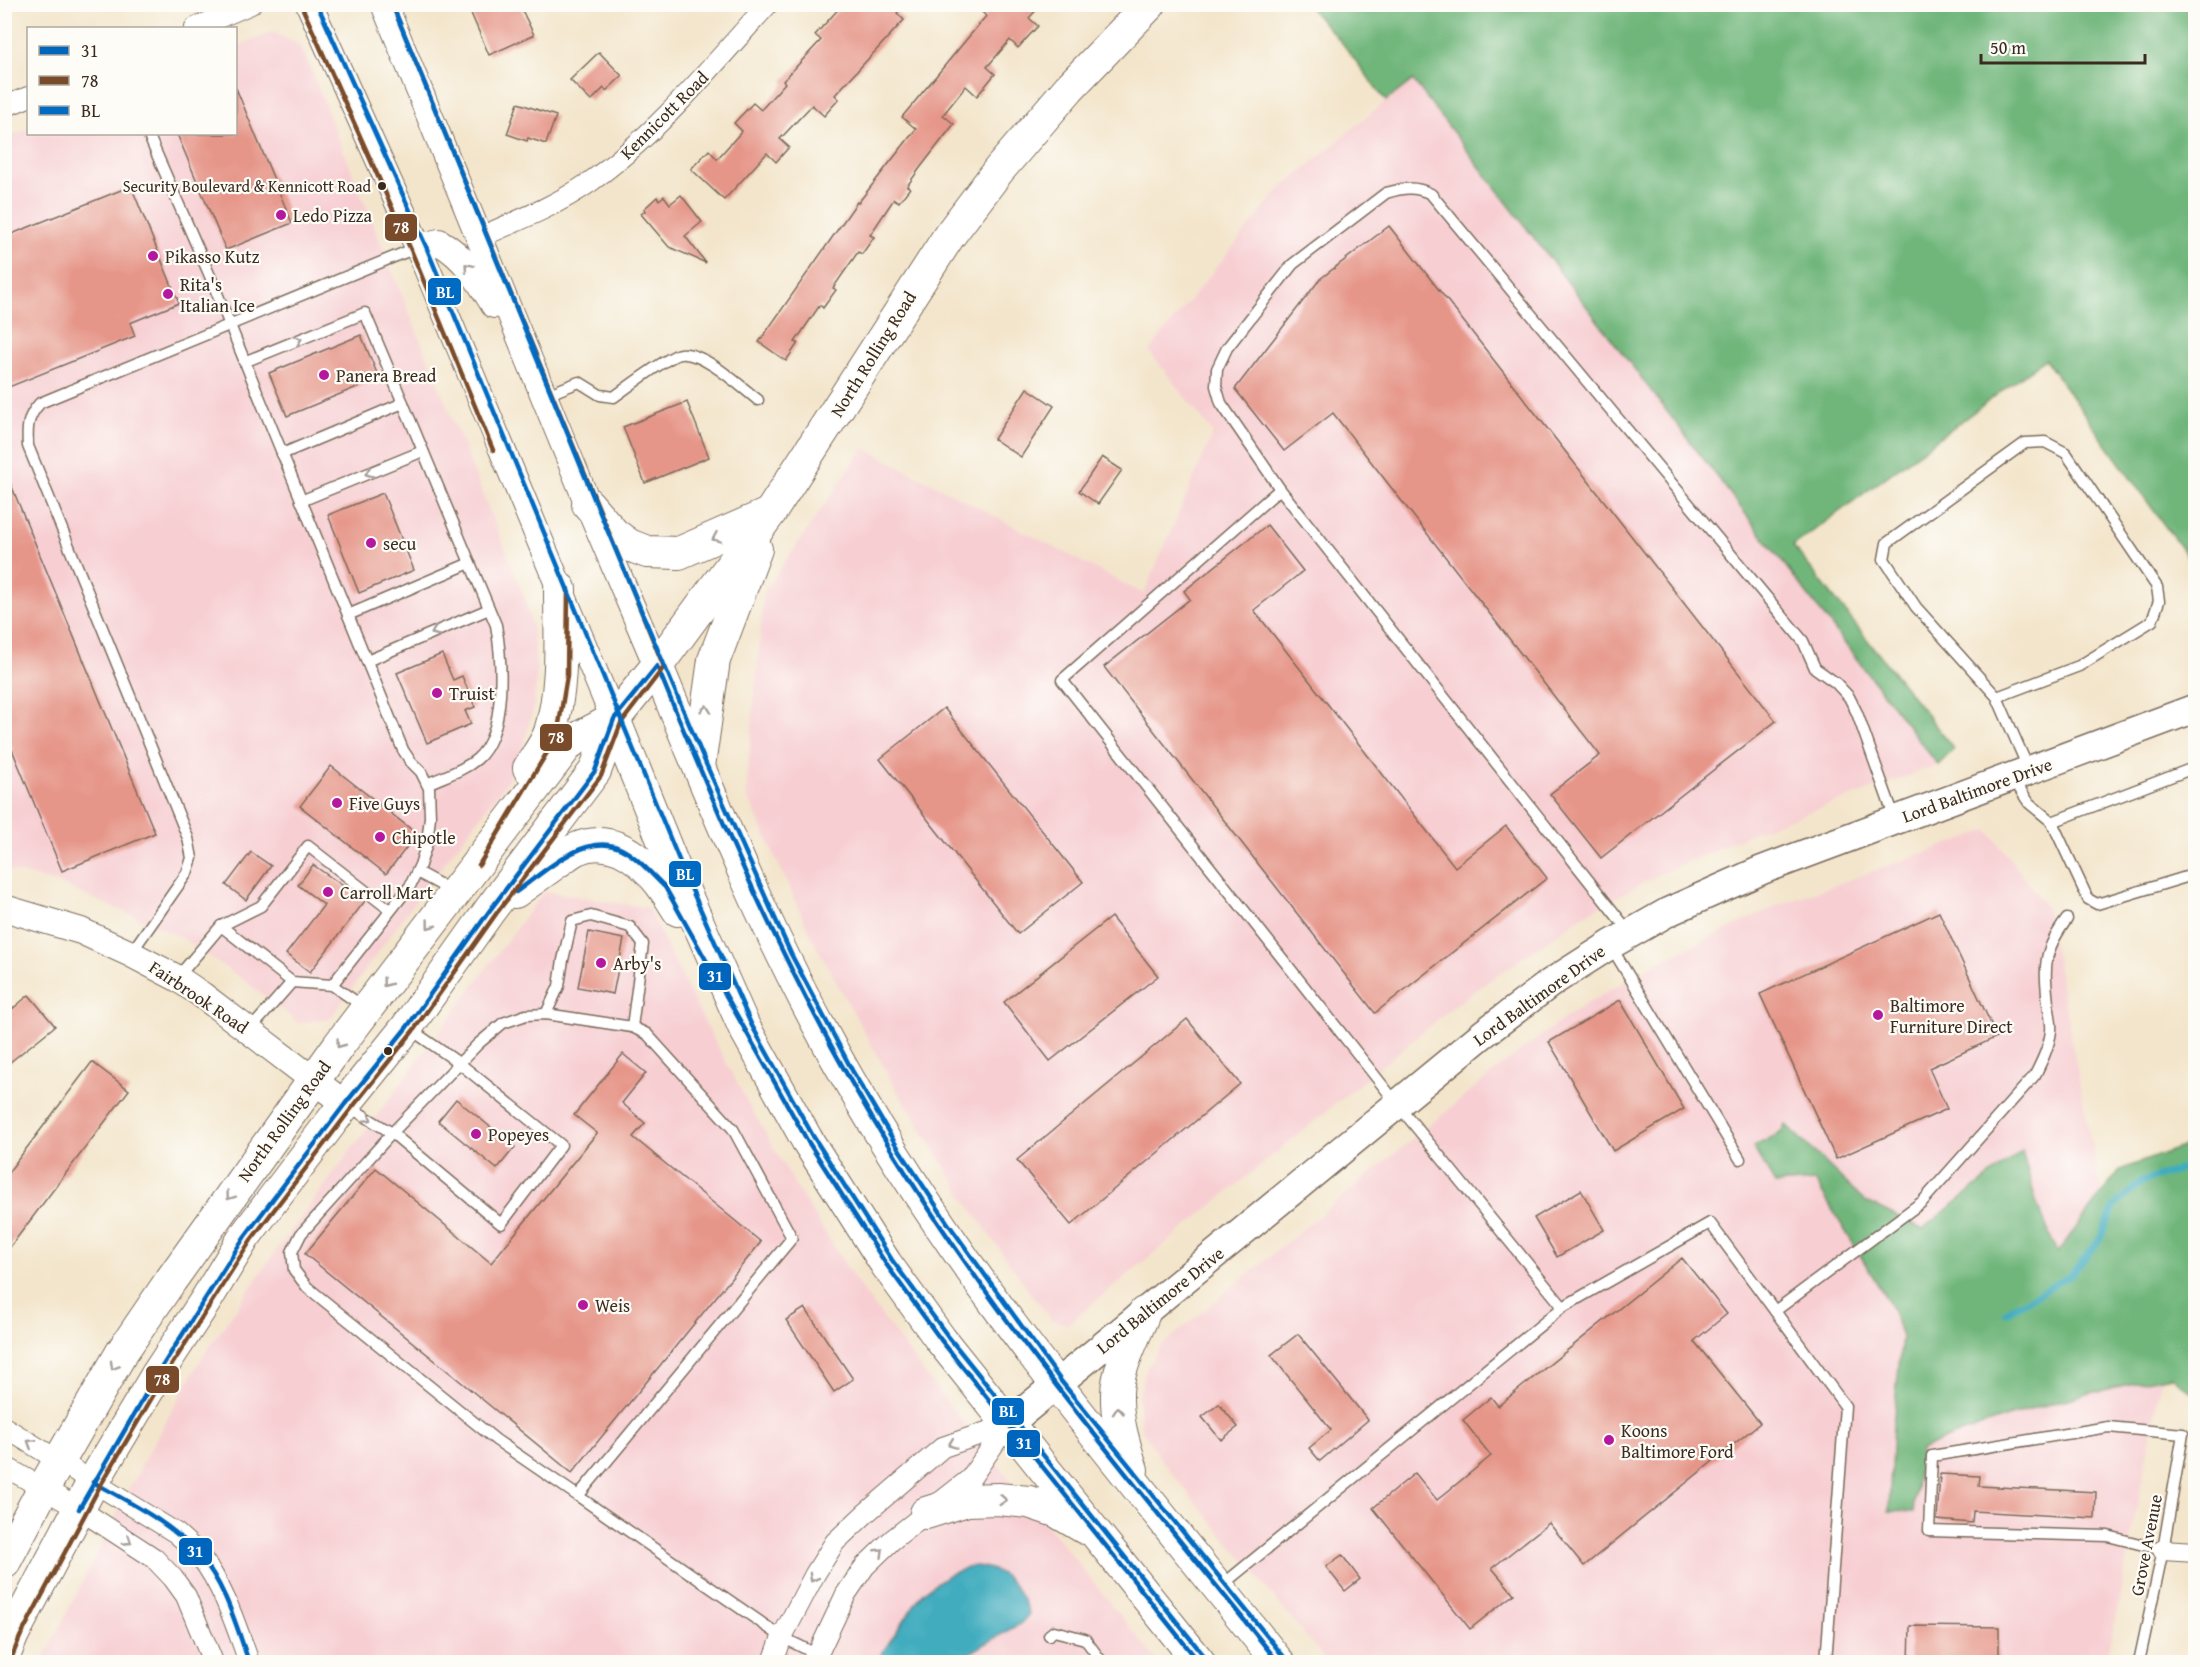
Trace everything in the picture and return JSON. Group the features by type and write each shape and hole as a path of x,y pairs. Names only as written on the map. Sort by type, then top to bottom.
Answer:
{"main road":[{"name":"North Rolling Road","path":"4,1656 13,1634 86,1496 158,1373 245,1236 345,1104 407,1027 490,910 595,771 614,719 657,666 770,513 949,236 998,171 1069,88 1150,4"},
{"path":"588,504 614,534 629,545 647,552 679,554 770,513"},
{"path":"699,767 714,660 770,513"},
{"path":"454,893 550,734 560,675 560,589"},
{"path":"657,666 699,767 784,957 846,1076 941,1226 1056,1386 1278,1662"},
{"name":"Lord Baltimore Drive","path":"1007,1425 1518,1008 1552,982 1620,939 1668,912 1762,870 2196,708"},
{"name":"North Rolling Road","path":"4,1563 43,1489 122,1352 212,1220 367,1009 569,743 614,719"},
{"path":"614,719 677,875 744,1027"},
{"path":"490,910 576,849 596,845 614,846 635,858 664,887 807,1140 886,1264 1007,1425 1199,1662"},
{"path":"1138,1488 1119,1432 1117,1390 1128,1352 1144,1313"},
{"path":"926,1513 967,1500 998,1499 1029,1502 1056,1511 1098,1536"}],"street":[{"path":"197,27 252,4"},
{"path":"309,4 418,248 614,719"},
{"path":"384,4 588,504 657,666"},
{"name":"Kennicott Road","path":"480,237 551,206 589,183 626,155 658,125 768,4"},
{"path":"4,107 27,97"},
{"path":"418,248 439,242 465,262 477,277 533,369"},
{"name":"Fairbrook Road","path":"4,908 81,931 177,978 345,1104"},
{"name":"Lord Baltimore Drive","path":"816,1659 846,1594 865,1566 892,1540 970,1479 1007,1425"},
{"name":"Lord Baltimore Drive","path":"773,1662 782,1637 815,1574 835,1542 866,1512 943,1448 1007,1425"},
{"path":"4,1427 60,1461 86,1496 174,1578 193,1612 213,1662"},
{"path":"4,1466 43,1489 86,1496 176,1533 199,1555 214,1578 228,1606 249,1662"},
{"path":"2163,1550 2196,1552"}],"lane":[{"path":"148,135 302,501 403,750 421,772 429,788 430,817 427,843 417,872 410,886 332,986"},
{"path":"1740,1159 1620,939 1280,489 1221,403 1216,386 1217,369 1227,348 1293,264 1386,193 1404,188 1420,189 1431,194 1803,641 1815,668 1836,683 1849,697 1896,819"},
{"path":"131,954 187,873 192,858 188,838 28,446 27,427 31,412 40,403 418,248"},
{"path":"244,362 365,313 496,625 500,652 497,716 491,739 479,757 466,767 427,784"},
{"path":"544,396 579,382 600,394 614,397 678,354 691,355 719,370 758,400"},
{"path":"282,454 403,403"},
{"path":"1997,697 2079,666 2152,621 2159,601 2157,587 2066,453 2045,442 2025,443 1887,543 1884,559 1916,606 1997,697 2029,803 2052,822 2088,899 2097,904 2196,874"},
{"path":"302,501 423,451"},
{"path":"1280,489 1062,680 1398,1105 1563,1307"},
{"path":"348,615 470,563"},
{"path":"367,661 489,609"},
{"path":"2052,822 2196,767"},
{"path":"177,978 221,926 261,906 308,846 390,910"},
{"path":"417,872 454,893"},
{"path":"546,1014 559,986 562,960 572,921 591,916 630,927 643,944 632,1026"},
{"path":"1775,1311 1923,1202 2035,1075 2045,1057 2051,1030 2046,953 2054,936 2067,919"},
{"path":"221,926 292,982 332,986 367,1009"},
{"path":"249,1031 292,982"},
{"path":"578,1496 792,1238 733,1129 647,1034 632,1026 546,1014 526,1014 503,1023 478,1044 392,1133 302,1234 292,1252 294,1270 307,1287 496,1440 816,1659"},
{"path":"345,1104 392,1133 501,1224 561,1145 459,1063 407,1027"},
{"path":"1219,1589 1563,1307 1710,1222 1845,1406 1826,1662"},
{"name":"Grove Avenue","path":"2139,1662 2163,1550 2183,1434 2108,1426 1932,1456 1929,1531 2108,1536 2163,1550"},
{"path":"1049,1635 1054,1631 1085,1639 1102,1662"}],"shaded area":[{"path":"273,32 301,46 525,598 533,634 537,671 534,705 525,741 509,779 413,904 330,1019 299,1023 245,981 179,936 58,883 5,869 4,139 27,129 27,135 237,135 237,47"},
{"path":"1412,79 1938,765 1752,833 1652,878 1586,914 1459,1002 1068,1324 1052,1320 970,1207 892,1082 813,940 746,793 764,592 864,448 1144,594 1213,433 1149,351 1278,191"},
{"path":"1988,830 2046,907 2128,1335 2166,1355 2107,1662 1327,1662 1162,1461 1141,1429 1138,1398 1147,1367 1161,1346 1511,1058 1576,1010 1658,962 1779,905"},
{"path":"544,891 648,908 695,1004 749,1105 801,1195 855,1280 927,1377 1158,1662 42,1662 145,1458 200,1361 276,1251"}],"green space":[{"path":"1307,5 2195,5 2195,568 2045,359 1793,546 1954,749 1938,765 1413,80 1386,101 1343,44"},
{"path":"1785,1124 1865,1201 1922,1229 2022,1151 2036,1201 2057,1253 2120,1170 2195,1142 2195,1395 2172,1376 2063,1400 1940,1441 1921,1450 1913,1512 1889,1511 1893,1425 1902,1336 1891,1306 1815,1181 1775,1184 1753,1147 1782,1132"}],"water":[{"path":"972,1566 993,1570 1015,1586 1029,1614 1021,1623 955,1662 876,1662 923,1592 948,1575"}],"building":[{"path":"467,4 519,4 534,35 489,55"},
{"path":"843,4 905,4 897,13 904,20 835,95 839,99 824,116 812,105 780,139 789,147 776,162 767,153 724,200 691,169 709,150 717,159 742,131 734,123 753,103 761,110 785,83 783,81 821,40 815,35"},
{"path":"974,4 1042,4 1029,18 1038,26 1018,48 1010,40 987,67 995,74 977,96 966,86 943,115 954,124 907,186 910,188 899,202 894,199 870,235 874,237 862,254 858,252 833,288 836,290 823,308 820,305 795,342 798,343 786,361 759,342 857,202 916,129 902,117 986,16"},
{"path":"599,52 622,76 606,91 604,88 591,101 570,80"},
{"path":"237,90 292,223 226,250 177,135 237,135"},
{"path":"518,103 556,116 546,144 528,138 527,141 507,134"},
{"path":"131,186 179,303 130,323 135,336 4,389 4,237"},
{"path":"681,195 702,222 685,236 706,263 669,247 641,214 657,197 659,200 664,196 670,204"},
{"path":"1389,226 1776,721 1601,858 1550,794 1600,755 1333,413 1284,451 1235,389 1320,279"},
{"name":"Panera Bread","path":"361,335 379,378 287,416 269,373"},
{"path":"1027,388 1054,406 1021,457 994,439"},
{"path":"687,402 709,457 645,483 623,427"},
{"path":"1102,457 1122,470 1098,504 1079,491"},
{"path":"4,468 155,833 62,871 4,730"},
{"name":"secu","path":"383,493 414,570 359,593 328,515"},
{"path":"1267,525 1303,571 1254,610 1455,867 1506,826 1547,878 1375,1013 1104,667 1190,599 1184,591"},
{"name":"Truist","path":"442,654 453,680 462,676 475,707 465,711 471,724 427,743 397,673"},
{"path":"944,708 1083,882 1018,934 880,759"},
{"path":"331,766 417,834 386,874 300,806"},
{"path":"251,852 271,866 246,900 226,885"},
{"path":"313,865 365,901 310,972 286,954 324,905 298,885"},
{"name":"Baltimore Furniture Direct","path":"1939,912 1997,1037 1929,1068 1947,1109 1836,1159 1760,994"},
{"path":"1111,917 1158,976 1050,1061 1004,1002"},
{"name":"Arby's","path":"589,932 624,939 613,994 578,987"},
{"path":"29,995 55,1026 4,1067 4,1016"},
{"path":"1620,1000 1684,1109 1613,1151 1549,1042"},
{"path":"1187,1019 1240,1084 1071,1225 1017,1160"},
{"name":"Weis","path":"623,1054 646,1073 622,1103 645,1123 633,1137 761,1242 572,1473 305,1254 376,1168 491,1263 597,1133 574,1115"},
{"path":"92,1062 129,1090 4,1255 4,1178"},
{"name":"Popeyes","path":"456,1099 515,1147 497,1169 438,1121"},
{"path":"1581,1190 1604,1230 1557,1257 1534,1218"},
{"name":"Koons Baltimore Ford","path":"1682,1258 1727,1314 1694,1341 1760,1423 1584,1566 1549,1523 1492,1568 1514,1594 1470,1629 1373,1508 1415,1473 1437,1500 1491,1456 1463,1420 1491,1397 1498,1406"},
{"path":"805,1308 853,1379 834,1392 786,1320"},
{"path":"1298,1334 1368,1420 1320,1461 1309,1448 1331,1430 1271,1355"},
{"path":"1219,1404 1238,1427 1221,1440 1202,1417"},
{"path":"1940,1474 1980,1476 1979,1486 2096,1492 2095,1518 1973,1511 1972,1523 1937,1520"},
{"path":"1342,1555 1360,1579 1345,1591 1326,1567"},
{"path":"1910,1626 1999,1627 1999,1662 1909,1662"}],"waterway":[{"path":"2006,1312 2070,1276 2101,1238 2114,1207 2141,1182 2196,1164"}],"transit line":[{"name":"BL","path":"317,4 425,244 684,872 751,1024 813,1136 892,1260 947,1335 1205,1657"},
{"name":"78","path":"11,1659 20,1637 100,1486 164,1377 251,1240 413,1031 496,914 601,776 621,723 664,667 392,4"},
{"name":"BL","path":"392,4 595,501 706,764 791,954 853,1072 895,1143 947,1222 1061,1381 1284,1657"},
{"name":"78","path":"302,7 411,250 493,450"},
{"name":"78","path":"479,865 557,736 567,676 568,589"},
{"name":"31","path":"79,1509 158,1373 245,1236 345,1104 407,1027 490,910 595,771 614,719 657,666 709,791 764,913 824,1033 892,1151 935,1218 1028,1349 1278,1662"},
{"name":"31","path":"516,892 562,858 588,846 601,844 614,846 628,853 665,887 807,1140 886,1264 941,1340 1199,1662"},
{"name":"31","path":"93,1482 162,1523 188,1543 199,1555 223,1592 249,1662"}],"place":[{"name":"Security Boulevard & Kennicott Road","path":"382,186"},
{"name":"Ledo Pizza","path":"281,215"},
{"name":"Pikasso Kutz","path":"153,256"},
{"name":"Rita's Italian Ice","path":"168,294"},
{"name":"Panera Bread","path":"324,375"},
{"name":"secu","path":"371,543"},
{"name":"Truist","path":"437,693"},
{"name":"Five Guys","path":"337,803"},
{"name":"Chipotle","path":"380,837"},
{"name":"Carroll Mart","path":"328,892"},
{"name":"Arby's","path":"601,963"},
{"name":"Baltimore Furniture Direct","path":"1878,1015"},
{"name":"Popeyes","path":"476,1134"},
{"name":"Weis","path":"583,1305"},
{"name":"Koons Baltimore Ford","path":"1609,1440"}]}
